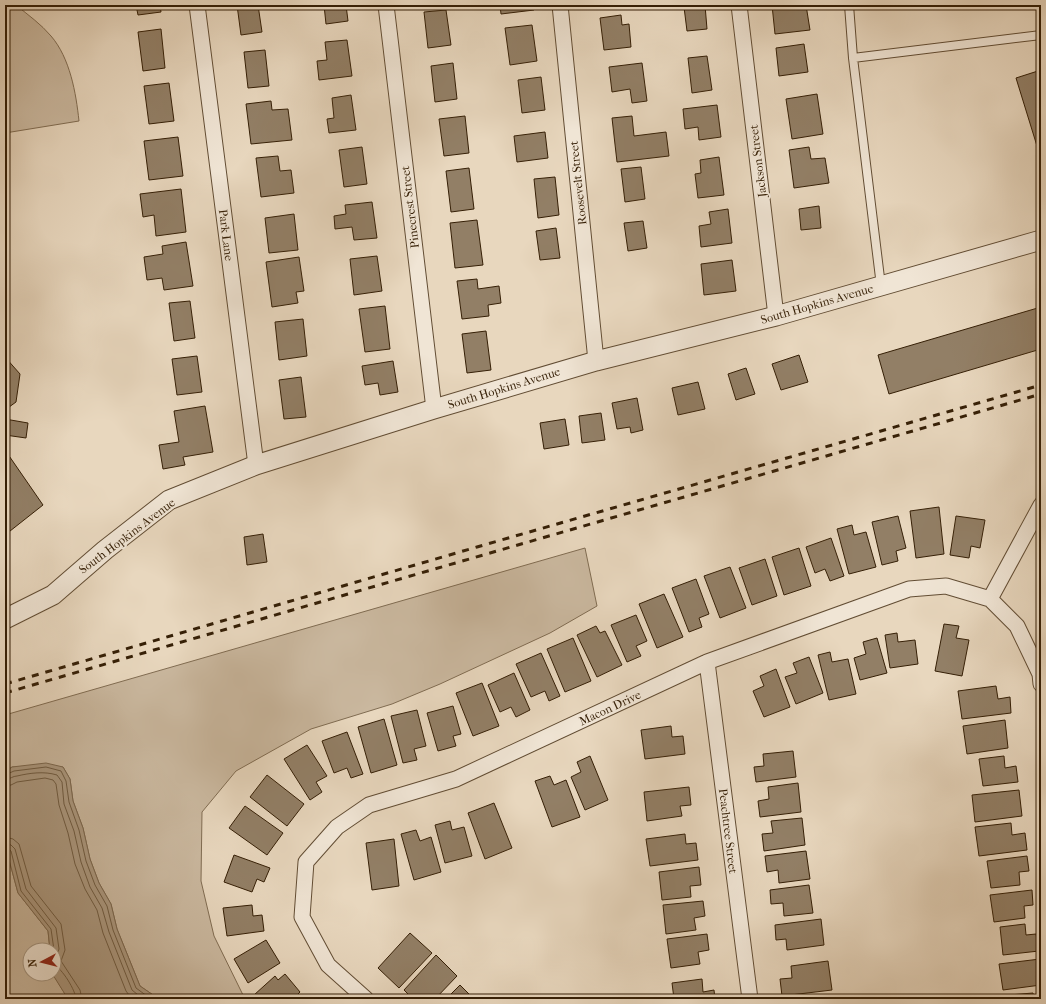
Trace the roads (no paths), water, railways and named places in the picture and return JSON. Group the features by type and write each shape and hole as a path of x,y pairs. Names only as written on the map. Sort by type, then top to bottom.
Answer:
{"street":[{"name":"Park Lane","path":"197,5 256,465"},
{"name":"Pinecrest Street","path":"386,5 434,409"},
{"name":"Roosevelt Street","path":"560,5 596,360"},
{"name":"Jackson Street","path":"739,5 776,316"},
{"name":"South Hopkins Avenue","path":"5,619 53,595 105,550 169,500 256,465 596,360 776,316 1041,240"},
{"path":"990,599 1041,505"},
{"name":"Macon Drive","path":"366,999 328,965 302,917 306,862 338,828 369,805 456,779 707,662 909,589 946,586 990,599 1017,626 1040,674 1041,684"},
{"name":"Peachtree Street","path":"707,662 750,999"}],"lane":[{"path":"849,5 853,58 881,286"},
{"path":"853,58 1041,35"}],"water":[{"path":"46,763 63,767 70,779 73,801 83,828 90,859 99,883 111,904 117,929 140,986 159,999 68,999 57,982 62,982 62,942 49,942 48,931 18,893 5,845 5,772 12,767"}],"railway":[{"path":"5,684 1041,385"},
{"path":"5,693 1041,394"}]}
